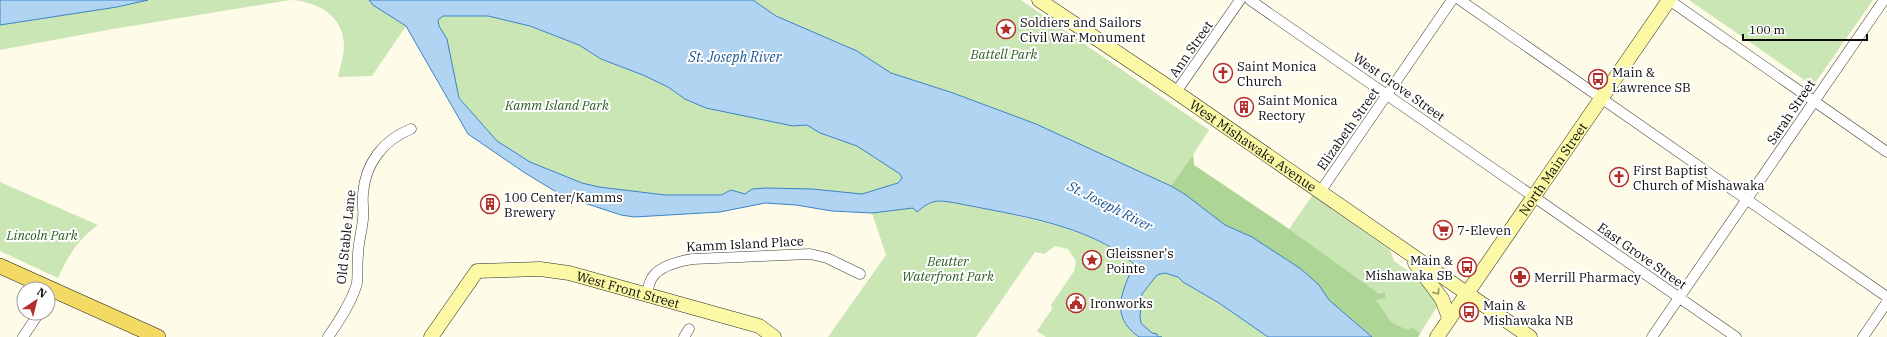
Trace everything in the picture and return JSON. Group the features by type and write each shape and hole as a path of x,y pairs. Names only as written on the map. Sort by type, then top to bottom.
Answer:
{"main road":[{"name":"West Mishawaka Avenue","path":"1039,0 1176,92 1530,337"},
{"name":"North Main Street","path":"1436,337 1669,0"},
{"path":"1404,251 1429,280 1442,299 1449,318"},
{"path":"0,266 26,281"},
{"name":"West Front Street","path":"431,337 477,271 540,269 569,273 759,326 774,337"},
{"path":"56,298 158,337"}],"street":[{"name":"Ann Street","path":"1176,92 1240,0"},
{"name":"West Grove Street","path":"1250,0 1534,196"},
{"name":"Elizabeth Street","path":"1320,192 1452,0"},
{"path":"1460,0 1887,297"},
{"path":"1669,0 1887,152"},
{"name":"Sarah Street","path":"1652,337 1884,0"},
{"name":"Old Stable Lane","path":"328,337 355,288 363,217 363,194 370,167 375,156 382,148 400,133 410,128"},
{"name":"East Grove Street","path":"1534,196 1736,337"},
{"name":"Kamm Island Place","path":"647,295 650,281 655,274 678,261 693,259 810,254 827,258 860,274"},
{"path":"1863,337 1887,302"},
{"path":"23,337 34,321"}],"green space":[{"path":"148,0 290,0 113,29 0,50 0,25 117,7"},
{"path":"292,0 369,0 373,5 406,26 372,76 338,77 343,58 344,46 340,26 328,12 302,1"},
{"name":"Battell Park","path":"753,0 1021,0 1209,130 1193,155 1194,165 1289,229 1314,193 1326,202 1331,209 1390,250 1394,261 1420,279 1438,305 1418,337 1372,337 1360,326 1171,186 1036,124 953,93 891,73 857,51 776,16"},
{"path":"1689,0 1873,0 1813,86"},
{"name":"Kamm Island Park","path":"443,16 488,16 530,26 579,45 601,59 643,75 668,87 685,99 706,108 793,126 807,125 820,133 857,146 900,174 902,178 898,183 862,194 752,189 745,194 731,190 721,195 665,195 599,187 582,183 530,162 497,141 459,98 447,39 439,26 438,20"},
{"path":"1193,155 1194,165 1289,229 1379,294 1385,292 1385,298 1374,301 1378,303 1391,322 1407,330 1412,328 1420,333 1418,337 1372,337 1329,300 1319,285 1252,237 1225,225 1186,195 1171,186"},
{"name":"Lincoln Park","path":"0,182 98,225 74,248 58,278 0,251"},
{"name":"Beutter Waterfront Park","path":"939,200 1002,212 1063,227 1092,238 1121,254 1134,264 1178,277 1183,282 1219,303 1268,337 1046,337 1037,331 1052,309 1051,305 1074,271 1076,261 1068,249 1055,246 1044,254 1035,252 976,337 828,337 886,255 872,213 914,208 917,212 929,202"}],"water":[{"path":"0,0 148,0 117,7 0,25"},
{"name":"St. Joseph River","path":"369,0 753,0 776,16 857,51 891,73 953,93 1036,124 1171,186 1186,195 1225,225 1252,237 1301,269 1319,285 1329,300 1372,337 1268,337 1219,303 1183,282 1178,277 1165,273 1157,275 1142,294 1140,316 1141,323 1152,333 1157,334 1158,337 1139,337 1124,321 1121,312 1122,294 1134,264 1116,250 1073,230 1050,223 956,203 939,201 927,205 917,212 913,208 872,213 832,211 796,205 765,203 720,212 634,217 621,215 563,196 525,173 468,134 406,26 373,5","holes":["443,16 488,16 530,26 579,45 601,59 643,75 668,87 685,99 706,108 793,126 807,125 820,133 857,146 900,174 902,178 898,183 862,194 812,189 766,188 752,189 745,194 731,190 721,195 665,195 599,187 582,183 530,162 497,141 459,98 447,39 439,26 438,20"]}],"place":[{"name":"Soldiers and Sailors Civil War Monument","path":"1006,29"},
{"name":"Saint Monica Church","path":"1223,73"},
{"name":"Main & Lawrence SB","path":"1598,79"},
{"name":"Saint Monica Rectory","path":"1244,107"},
{"name":"First Baptist Church of Mishawaka","path":"1619,177"},
{"name":"100 Center/Kamms Brewery","path":"490,204"},
{"name":"7-Eleven","path":"1443,230"},
{"name":"Gleissner's Pointe","path":"1092,260"},
{"name":"Main & Mishawaka SB","path":"1467,267"},
{"name":"Merrill Pharmacy","path":"1520,277"},
{"name":"Ironworks","path":"1076,303"},
{"name":"Main & Mishawaka NB","path":"1469,312"}]}
